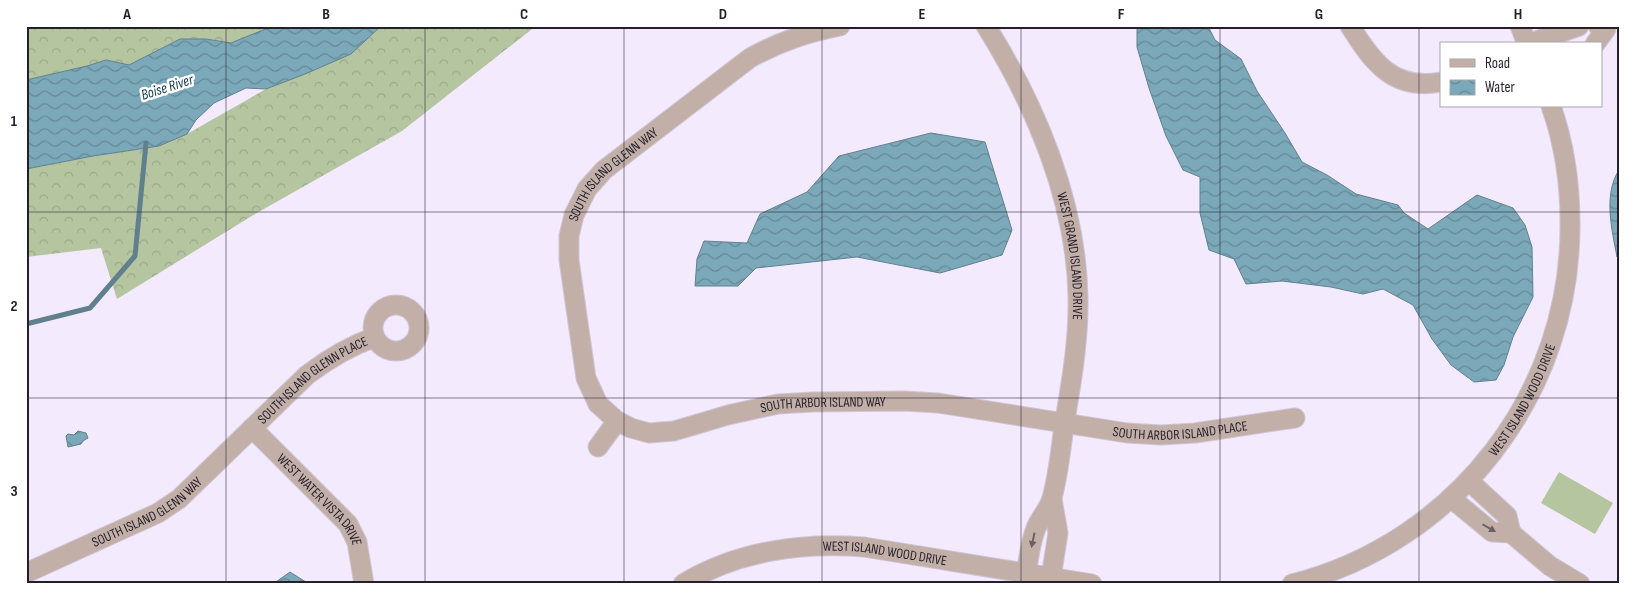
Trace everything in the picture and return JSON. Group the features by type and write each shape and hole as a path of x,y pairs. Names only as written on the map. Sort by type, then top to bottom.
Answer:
{"street":[{"name":"SOUTH ISLAND GLENN WAY","path":"616,421 598,404 586,378 568,260 569,236 574,215 587,189 604,170 750,58 770,47 807,32 840,26"},
{"name":"WEST GRAND ISLAND DRIVE","path":"986,26 1014,74 1052,163 1069,226 1076,261 1078,330 1052,499 1058,533 1051,581"},
{"path":"1350,26 1363,48 1380,67 1402,80 1427,85 1440,82"},
{"path":"1520,26 1526,42"},
{"path":"1533,42 1579,26"},
{"name":"WEST ISLAND WOOD DRIVE","path":"1292,584 1336,570 1372,554 1402,536 1431,515 1468,481 1502,440 1520,414 1550,349 1565,293 1570,236 1568,184 1565,158 1552,108"},
{"name":"SOUTH ISLAND GLENN PLACE","path":"252,428 314,370 353,345 375,337"},
{"name":"SOUTH ARBOR ISLAND WAY","path":"616,421 649,433 674,431 728,415 778,404 904,401 938,403 1064,423"},
{"name":"SOUTH ARBOR ISLAND PLACE","path":"1064,423 1127,433 1160,435 1195,433 1295,418"},
{"path":"598,447 616,421"},
{"name":"SOUTH ISLAND GLENN WAY","path":"26,573 158,513 179,499 252,428"},
{"name":"WEST WATER VISTA DRIVE","path":"252,428 348,524 356,542 364,584"},
{"path":"1468,481 1507,516 1511,533 1550,566 1580,584"},
{"path":"1451,498 1492,532 1511,533"},
{"name":"WEST GRAND ISLAND DRIVE","path":"1026,579 1036,529 1052,499"},
{"name":"WEST ISLAND WOOD DRIVE","path":"683,584 718,566 747,557 777,550 839,545 864,547 1026,579 1092,584"}],"green space":[{"path":"26,26 273,26 231,43 206,39 180,39 129,65 106,60 26,80"},
{"path":"381,26 536,26 402,131 255,214 117,299 101,248 26,257 26,169 159,146 187,134 266,89 351,54"},
{"path":"1559,472 1613,503 1595,534 1541,503"}],"water":[{"name":"Boise River","path":"273,26 381,26 351,54 266,89 246,88 214,103 196,120 187,134 159,146 26,169 26,80 106,60 129,65 180,39 206,39 231,43"},
{"path":"1137,26 1208,26 1215,40 1241,59 1257,91 1302,162 1327,175 1356,194 1398,205 1404,213 1428,229 1477,195 1513,208 1525,225 1532,247 1533,297 1513,337 1504,365 1496,380 1474,382 1451,365 1432,339 1413,305 1383,289 1363,294 1331,287 1282,281 1246,284 1234,259 1209,250 1200,213 1200,177 1183,170 1166,136 1137,47"},
{"path":"931,133 985,142 1012,230 1002,255 940,273 857,257 756,268 738,286 695,286 697,259 704,241 747,243 760,214 807,192 839,156"},
{"path":"1619,170 1619,257 1617,257 1611,224 1610,201 1611,190"},
{"path":"78,431 86,433 88,438 81,444 68,447 66,436 68,434 74,435"},
{"path":"290,572 309,584 273,584"}],"waterway":[{"path":"26,324 90,308 135,256 146,143"}]}
